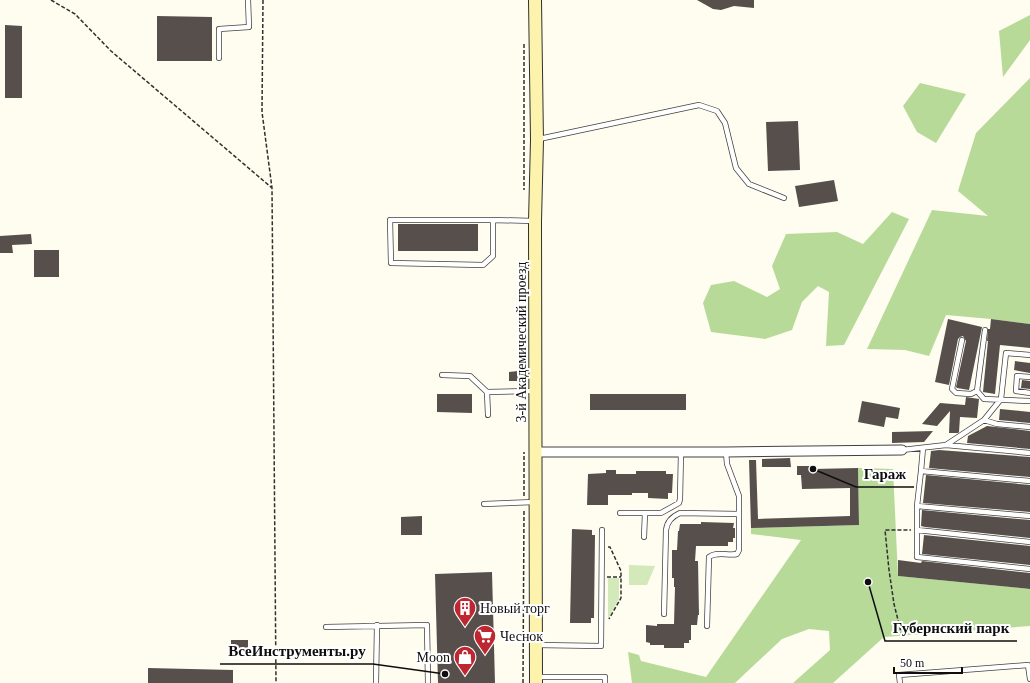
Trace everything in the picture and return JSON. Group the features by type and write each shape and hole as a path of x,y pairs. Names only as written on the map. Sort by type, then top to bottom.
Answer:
{"street":[{"name":"3-й Академический проезд","path":"536,0 536,680"},
{"path":"536,452 902,450"}],"lane":[{"path":"218,58 219,29 248,27 248,0"},
{"path":"537,140 699,105 717,111 725,123 736,168 749,184 784,198"},
{"path":"493,220 493,256 483,265 391,263 390,220 493,220 535,221"},
{"path":"985,330 977,391 984,399 1030,401"},
{"path":"962,340 952,389 956,393 971,394 977,391"},
{"path":"946,445 984,420 1000,399 1006,353 1030,355"},
{"path":"442,375 470,376 487,392 488,415"},
{"path":"1030,377 1017,376 1016,391 1030,393"},
{"path":"487,392 536,391"},
{"path":"984,420 997,424 1030,427"},
{"path":"902,450 946,445 1030,453"},
{"path":"923,448 917,506 917,557 1030,569"},
{"path":"620,513 661,513 679,503 681,452"},
{"path":"707,626 708,560 711,555 714,554 733,554 738,552 739,496 727,464 726,452"},
{"path":"921,471 1030,481"},
{"path":"484,504 536,502"},
{"path":"917,506 1030,516"},
{"path":"664,614 666,530 669,521 676,514 680,513 739,514"},
{"path":"644,537 645,514"},
{"path":"536,645 600,646 602,530"},
{"path":"917,530 1030,542"},
{"path":"376,683 377,625"},
{"path":"326,627 427,625 428,683"},
{"path":"900,683 899,675 1028,665 1030,679"},
{"path":"567,677 567,683"},
{"path":"536,680 567,677 605,678 605,683"}],"path":[{"path":"51,0 75,14 111,52 272,188"},
{"path":"263,0 262,112 272,188 276,683"},
{"path":"902,636 893,598 885,530 917,530"},
{"path":"601,621 608,621 621,598 621,571 610,547 602,547"},
{"path":"602,577 621,577"}],"green space":[{"path":"1030,15 1030,40 1003,77 999,31"},
{"path":"1030,78 1030,324 946,315 929,356 905,350 867,349 932,210 988,216 958,191 976,133"},
{"path":"920,83 966,94 936,143 917,132 903,106"},
{"path":"892,212 909,219 844,345 826,346 829,292 818,286 802,302 792,330 765,339 711,332 703,303 711,285 734,281 767,297 780,289 772,266 786,234 837,232 863,244"},
{"path":"858,468 893,469 898,576 1030,589 1030,626 884,637 833,683 793,683 830,650 829,631 809,629 782,639 735,683 632,683 628,652 639,655 641,661 706,677 801,540 751,534 751,528 859,525"},
{"path":"629,565 655,566 647,585 629,585"},
{"path":"608,578 619,578 619,599 608,619"}],"building":[{"path":"697,0 754,0 754,8 734,6 721,10 713,9"},
{"path":"157,16 212,17 212,61 157,61"},
{"path":"5,25 22,26 22,98 5,98"},
{"path":"798,121 800,170 768,171 766,122"},
{"path":"834,180 838,201 799,207 795,186"},
{"path":"398,224 478,224 478,251 398,251"},
{"path":"31,234 32,244 12,245 13,253 0,253 0,236"},
{"path":"34,250 59,250 59,277 34,277"},
{"path":"948,319 982,327 969,390 956,387 966,341 963,336 958,339 949,385 935,382"},
{"path":"991,319 1030,324 1030,348 1000,345 995,394 983,392 988,329 990,329"},
{"path":"1015,361 1030,363 1030,373 1014,370"},
{"path":"518,371 518,381 509,381 509,372"},
{"path":"1022,380 1030,381 1030,389 1021,388"},
{"path":"437,394 472,394 472,413 437,412"},
{"path":"590,394 686,394 686,410 590,410"},
{"path":"966,397 979,399 977,418 960,417 958,433 949,433 950,411 937,426 922,424 940,403 965,405"},
{"path":"862,401 900,408 898,419 886,417 884,427 858,422"},
{"path":"1000,409 1030,412 1030,423 999,420"},
{"path":"987,426 1030,431 1030,449 967,443 968,436"},
{"path":"933,431 924,442 892,443 892,432"},
{"path":"939,450 1030,457 1030,477 929,468 931,451"},
{"path":"790,458 791,467 762,467 762,459"},
{"path":"749,460 756,460 758,519 850,516 850,488 802,489 801,475 797,475 797,466 813,466 813,469 858,468 859,525 751,528"},
{"path":"606,470 616,470 616,474 636,474 636,471 666,471 666,474 673,474 672,493 668,493 668,499 648,498 648,493 608,495 608,505 587,505 588,474 606,473"},
{"path":"926,475 1030,485 1030,512 923,503"},
{"path":"922,510 1030,520 1030,538 921,526"},
{"path":"422,516 422,535 401,535 401,517"},
{"path":"701,522 734,523 733,528 735,528 735,538 733,538 733,542 728,542 728,546 696,546 695,561 698,561 699,615 697,625 691,625 691,640 689,640 689,643 684,643 684,648 664,648 664,645 650,645 650,643 646,642 646,625 657,626 657,624 674,624 675,587 674,578 672,578 672,550 677,550 680,524 701,524"},
{"path":"572,529 592,530 592,535 595,535 594,618 591,618 591,623 570,623"},
{"path":"924,535 1030,546 1030,565 922,554"},
{"path":"898,560 921,563 922,561 1030,573 1030,589 898,576"},
{"name":"Новый торг","path":"492,572 495,683 438,683 435,574"},
{"path":"231,640 248,640 248,656 231,656"},
{"path":"148,668 233,670 233,683 148,683"}],"place":[{"name":"Гараж","path":"813,469"},
{"name":"Губернский парк","path":"868,582"},
{"name":"Новый торг","path":"465,628"},
{"name":"Чеснок","path":"485,656"},
{"name":"ВсеИнструменты.ру","path":"445,674"},
{"name":"Moon","path":"465,676"}]}
